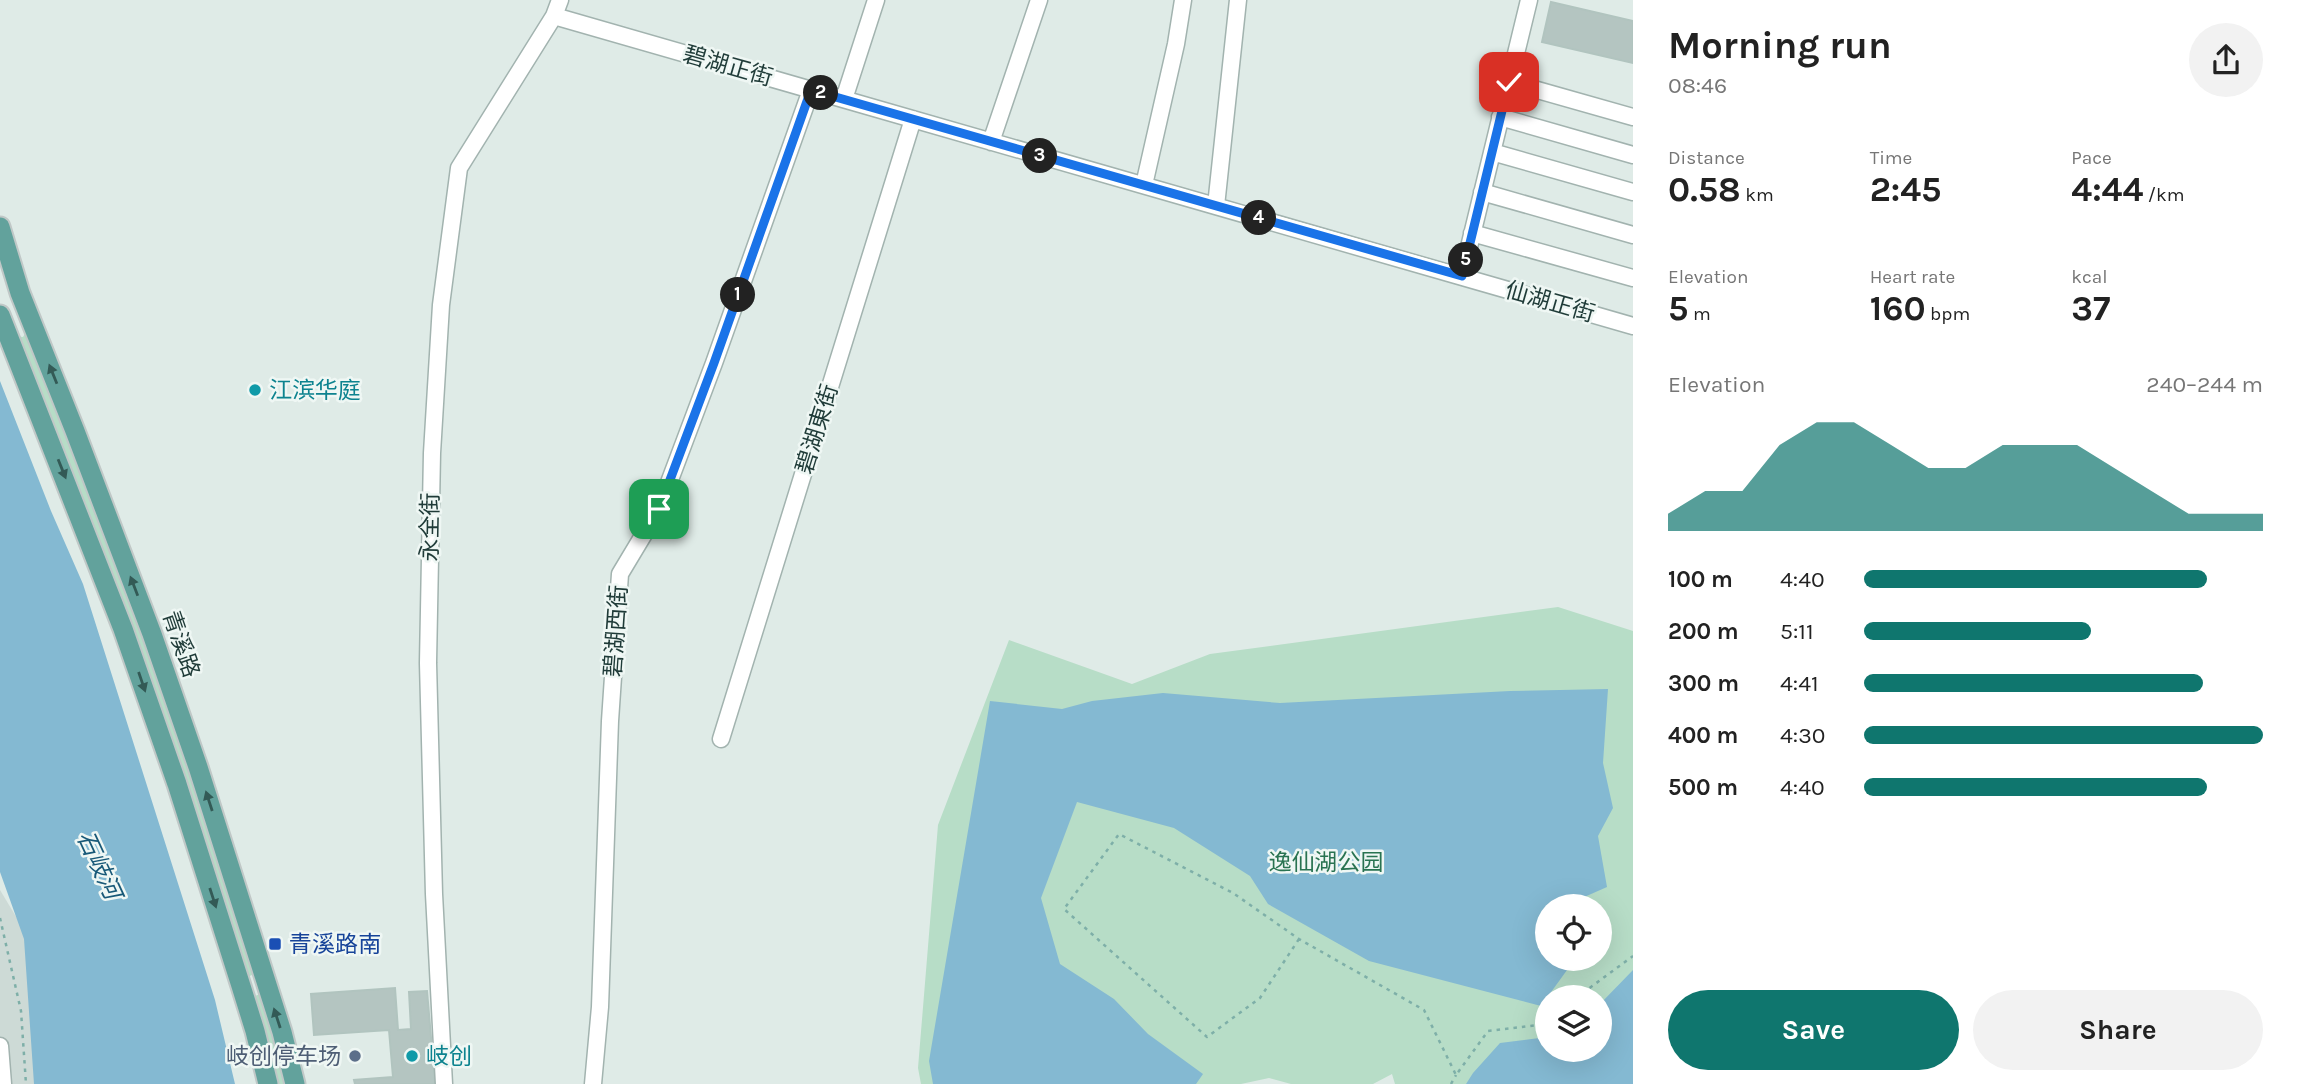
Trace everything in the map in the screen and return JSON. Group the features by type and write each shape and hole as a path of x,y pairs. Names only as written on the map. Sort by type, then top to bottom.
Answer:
{"main road":[{"name":"青溪路","path":"0,227 20,293 152,634 198,767 295,1084"},
{"path":"0,315 123,629 177,784 256,1031 268,1084"},
{"path":"241,986 256,987 265,979"}],"street":[{"name":"永全街","path":"444,1084 434,894 428,663 432,453 441,305 459,168 554,16 560,0"},
{"path":"844,99 876,0"},
{"path":"991,142 1039,0"},
{"path":"1143,185 1177,44 1183,0"},
{"path":"1216,206 1238,0"},
{"path":"1462,276 1529,0"},
{"name":"碧湖正街","path":"554,16 1143,185"},
{"path":"1509,82 1633,117"},
{"name":"碧湖西街","path":"593,1084 600,1007 610,721 620,574 659,509 811,90"},
{"path":"1500,117 1633,155"},
{"name":"碧湖東街","path":"722,739 913,119"},
{"path":"1492,152 1633,192"},
{"name":"仙湖正街","path":"1143,185 1633,326"},
{"path":"1482,192 1633,235"},
{"path":"1472,233 1633,278"},
{"path":"0,1046 3,1084"}],"path":[{"path":"1299,939 1260,998 1207,1037 1064,908 1119,834 1233,893 1299,939 1424,1010 1457,1075"},
{"path":"0,918 21,1011 26,1084"},
{"path":"1594,985 1633,956"},
{"path":"1451,1084 1488,1031 1535,1025"}],"shaded area":[{"path":"0,890 30,940 39,1084 0,1084"}],"green space":[{"path":"26,332 126,589 164,696 253,967 252,975 247,977 121,596 75,479 13,336 23,337"},
{"name":"逸仙湖公园","path":"1558,607 1633,631 1633,1084 1395,1084 1392,1074 1373,1084 1291,1084 1269,1078 1241,1084 921,1084 918,1068 938,825 1009,640 1132,684 1210,654"},
{"path":"262,993 285,1084 275,1084 253,997"}],"water":[{"name":"石岐河","path":"0,381 83,584 215,1000 235,1084 34,1084 24,939 0,872"},
{"path":"1608,689 1603,763 1613,808 1598,836 1607,887 1591,894 1535,894 1535,971 1566,971 1556,985 1535,985 1535,1004 1369,961 1268,904 1250,876 1174,828 1077,802 1041,898 1060,964 1114,999 1148,1034 1203,1074 1196,1084 933,1084 929,1061 990,701 1062,709 1092,701 1163,693 1280,703 1510,691"},
{"path":"1633,970 1633,1084 1466,1084 1500,1043 1535,1039 1535,1062 1612,1062 1612,992"}],"building":[{"path":"1551,2 1633,21 1633,63 1542,42"},
{"name":"岐创","path":"395,988 398,1030 411,1029 409,992 427,991 435,1084 355,1084 354,1080 393,1077 389,1030 314,1035 311,994"}],"place":[{"name":"江滨华庭","path":"255,390"},
{"name":"青溪路南","path":"275,944"},
{"name":"岐创停车场","path":"355,1056"},
{"name":"岐创","path":"412,1056"}],"route":[{"path":"659,509 811,90 1462,276 1509,82"}]}
